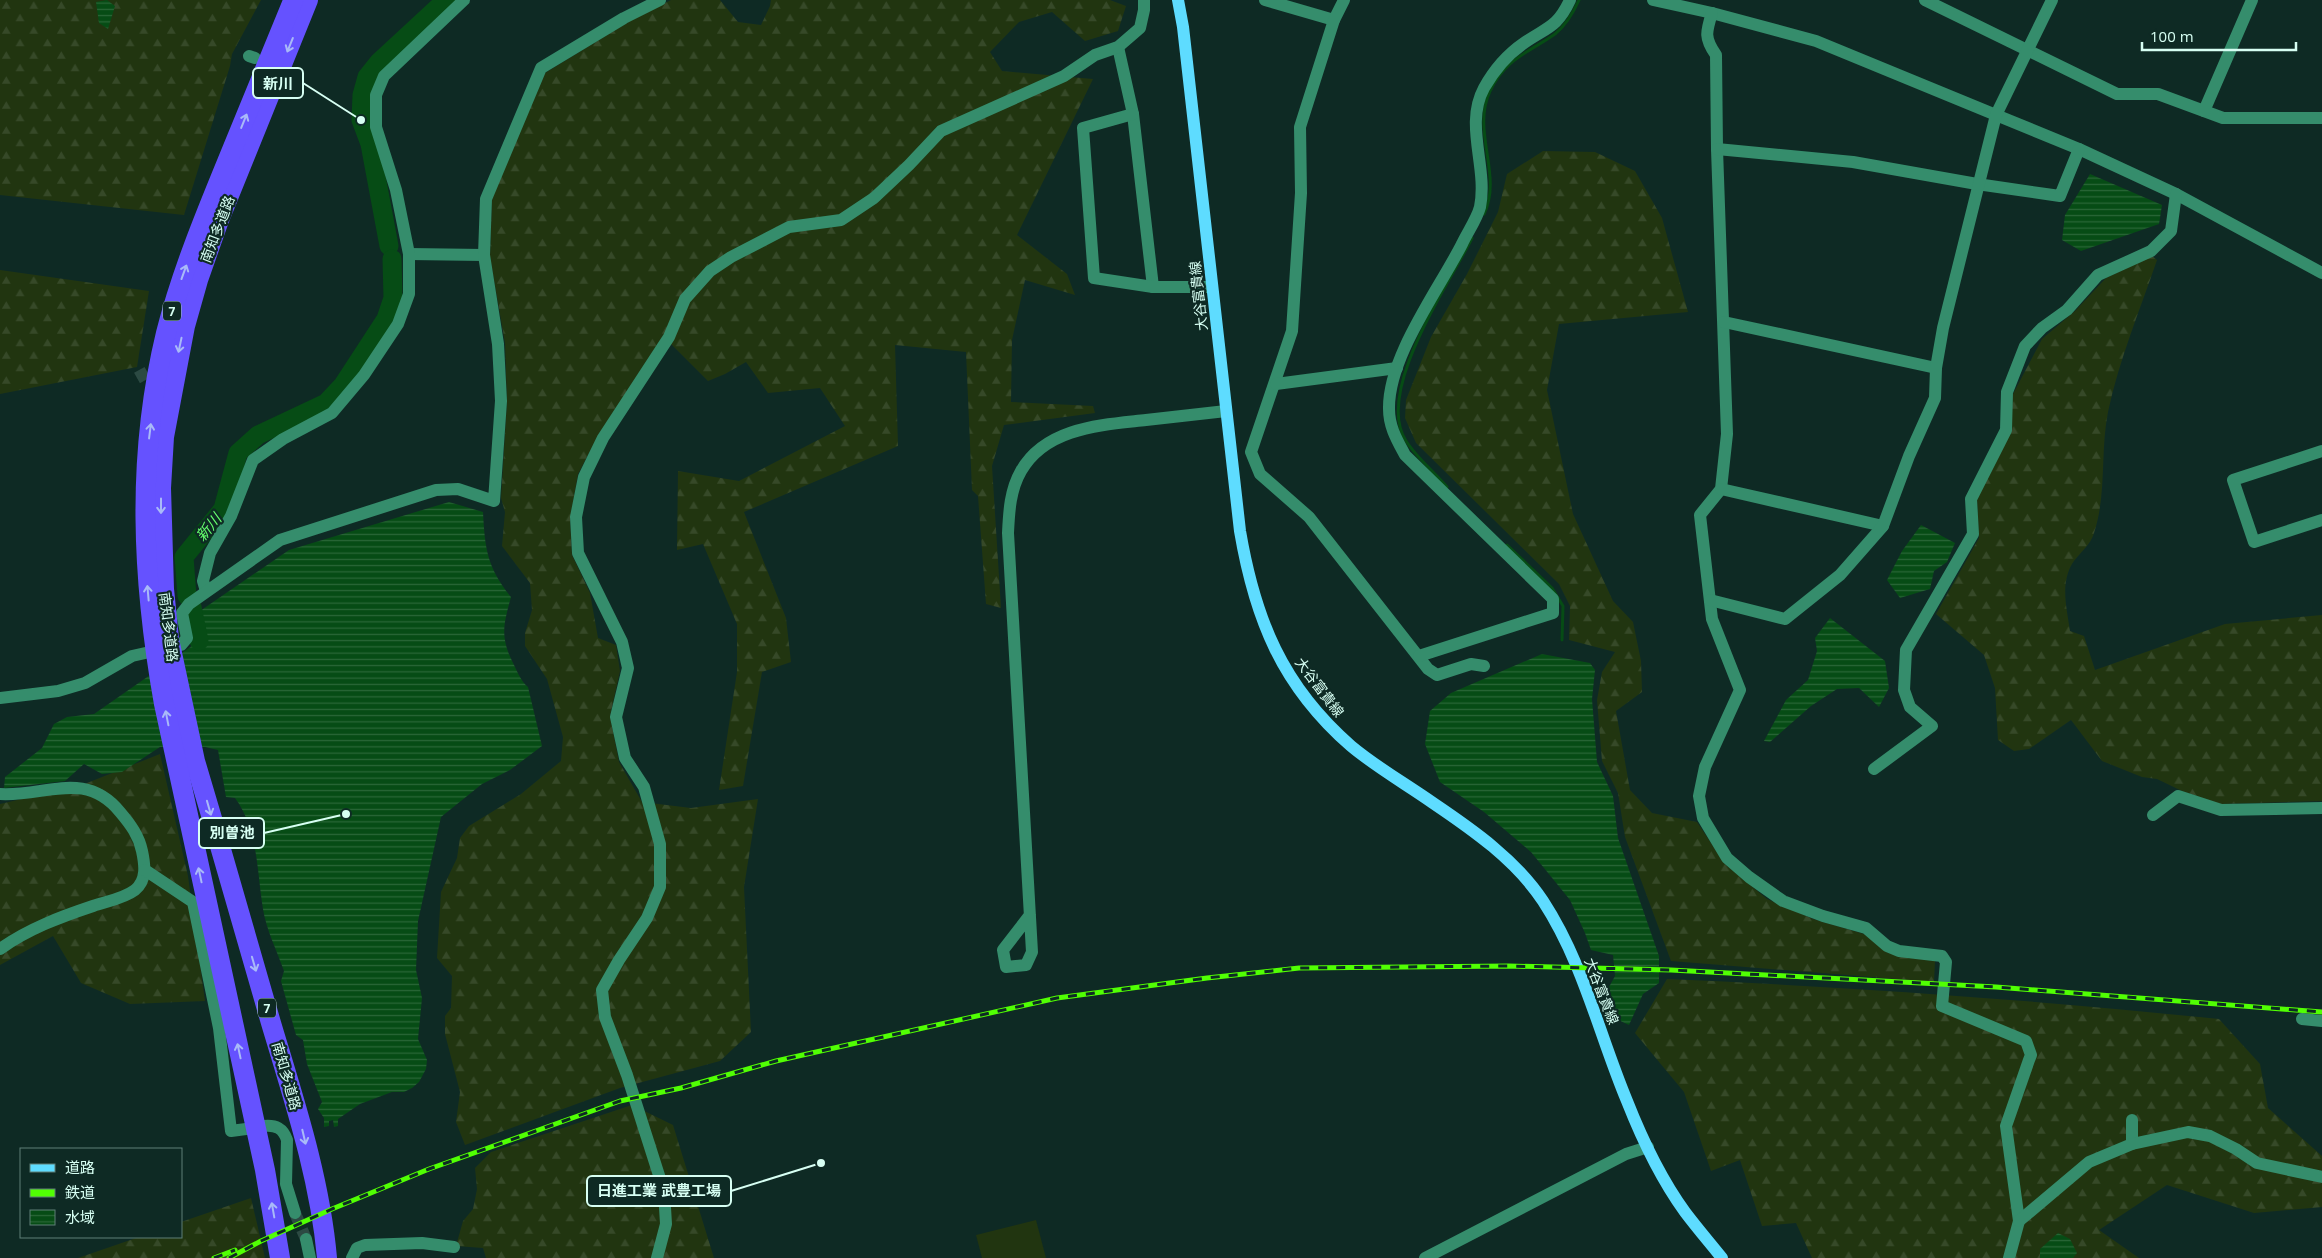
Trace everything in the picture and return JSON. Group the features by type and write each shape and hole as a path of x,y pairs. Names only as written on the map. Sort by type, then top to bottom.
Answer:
{"highway":[{"name":"南知多道路","path":"280,1258 265,1170 161,640 144,535 149,435 166,334 178,289 206,212 293,0"},
{"name":"南知多道路","path":"161,640 164,589 161,488 164,437 185,326 219,220 308,0"},
{"name":"南知多道路","path":"186,763 298,1112 318,1195 327,1258"}],"main road":[{"name":"大谷富貴線","path":"1178,0 1240,531 1246,568 1255,601 1273,646 1297,686 1322,719 1353,748 1459,821 1511,864 1543,902 1578,967 1627,1101 1648,1147 1684,1212 1722,1258"}],"street":[{"path":"206,591 204,581 210,553 231,516 253,460 283,439 332,413 364,375 398,324 410,294 409,254 396,190 376,127 376,95 384,76 464,0"},
{"path":"0,698 58,691 84,683 132,656 181,645 187,638 182,613 189,604 280,540 436,490 458,489 494,502 501,401 498,344 484,255 486,199 540,68 624,18 660,0"},
{"path":"657,1258 666,1224 664,1191 627,1075 605,1017 602,990 618,960 647,918 660,887 660,844 644,787 625,758 616,717 628,668 622,642 578,553 576,517 584,477 603,438 669,337 685,299 710,271 731,257 789,227 841,220 874,198 941,131 972,115 1064,76 1095,56 1118,47 1140,28 1144,0"},
{"path":"1265,0 1334,20"},
{"path":"1344,0 1334,20 1300,127 1301,193 1292,331 1276,384 1251,452 1260,474 1309,517 1428,669 1437,675 1471,664 1484,666"},
{"path":"1419,656 1553,613 1553,600 1406,455 1393,433 1389,409 1397,368 1415,329 1451,266 1479,209 1482,185 1475,119 1478,103 1484,88 1501,63 1524,43 1552,27 1570,0"},
{"path":"1653,0 1712,13 1816,41 2079,149 2176,194 2322,274"},
{"path":"1925,0 2117,94 2158,94 2223,118 2322,118"},
{"path":"1710,600 1786,619 1840,574 1883,526 1908,456 1934,398 1936,368 1943,328 1977,184 1996,115 2052,0"},
{"path":"2204,110 2252,0"},
{"path":"1712,13 1706,31 1708,44 1716,55 1717,149 1727,434 1721,489 1700,515 1712,619 1740,690 1705,767 1699,796 1703,818 1727,858 1749,877 1783,901 1823,916 1866,928 1888,946 1899,951 1942,956 1946,962 1942,1006 2021,1037 2026,1041 2029,1048 2029,1060 2006,1126 2019,1221 2009,1258"},
{"path":"1118,47 1133,114 1153,287"},
{"path":"1133,114 1083,128 1094,278 1153,287 1212,287"},
{"path":"1717,149 1853,162 1977,184 2060,196 2079,149"},
{"path":"1874,769 1932,726 1910,707 1904,690 1906,650 1973,534 1971,499 2006,430 2007,392 2025,346 2042,328 2067,310 2098,274 2151,251 2171,231 2176,194"},
{"path":"409,254 484,255"},
{"path":"1724,322 1936,368"},
{"path":"1276,384 1397,368"},
{"path":"1030,915 1008,533 1010,500 1018,478 1021,471 1040,448 1063,435 1096,426 1226,411"},
{"path":"2322,451 2233,480 2254,542 2322,520"},
{"path":"1721,489 1883,526"},
{"path":"0,794 77,787 94,791 116,807 130,824 139,840 145,870 142,883 127,895 42,925 0,949"},
{"path":"2153,815 2178,796 2220,810 2322,808"},
{"path":"145,870 193,902 219,1028 231,1131 246,1130"},
{"path":"2302,1020 2322,1021"},
{"path":"2132,1120 2132,1144"},
{"path":"264,1126 279,1128 285,1133 287,1140 286,1184 295,1213"},
{"path":"2019,1221 2089,1162 2132,1144 2188,1132 2210,1136 2236,1149 2257,1163 2322,1177"},
{"path":"1425,1258 1626,1154 1648,1147"},
{"path":"306,1239 310,1258"},
{"path":"352,1258 357,1248 365,1245 422,1243 454,1246"}],"green space":[{"path":"0,0 261,0 232,54 230,66 184,215 0,195"},
{"path":"671,0 720,0 738,22 761,25 771,0 1110,0 1126,6 1118,31 1085,41 1052,12 1019,22 990,52 1002,71 1093,79 1017,235 1067,274 1075,295 1025,280 1012,340 1011,402 1093,406 1095,413 1004,425 992,466 1001,608 986,604 978,496 972,490 966,352 895,345 898,446 744,512 786,618 791,662 762,672 743,786 719,790 737,672 737,624 703,544 677,550 678,471 739,481 845,426 820,388 768,393 746,362 708,381 663,336 599,434 578,474 570,519 572,555 590,593 598,638 616,645 620,671 610,716 619,762 642,802 691,808 758,799 744,887 751,1032 720,1061 620,1088 465,1145 456,1122 460,1092 445,1034 445,1016 451,1008 452,976 437,958 441,892 457,858 460,838 469,826 521,794 561,761 563,737 547,679 525,646 525,633 532,610 530,583 502,546 505,512 501,498 507,402 505,343 490,257 492,197 545,73 630,21"},
{"path":"1543,151 1595,152 1635,171 1662,218 1688,312 1559,324 1547,390 1573,514 1613,601 1633,622 1641,661 1642,692 1616,711 1630,790 1652,813 1697,822 1725,864 1767,899 1813,919 1864,934 1888,953 1935,961 1934,982 1671,961 1625,837 1618,793 1602,761 1597,700 1602,672 1615,652 1569,640 1570,606 1559,584 1416,443 1405,418 1406,400 1431,337 1467,274 1498,212 1507,174"},
{"path":"2152,256 2157,260 2124,354 2108,412 2104,442 2101,503 2098,518 2092,537 2072,564 2066,580 2065,597 2070,631 2084,636 2095,670 2225,624 2322,615 2322,801 2220,804 2182,791 2157,779 2142,777 2102,761 2071,720 2029,749 2014,751 1998,740 1995,688 1984,655 1936,614 1979,538 1977,499 2013,394 2042,339 2075,311 2106,278"},
{"path":"0,270 149,291 137,367 0,394"},
{"path":"160,754 188,876 205,1001 130,1004 81,983 53,936 0,965 0,804 82,785"},
{"path":"1667,979 1943,995 2219,1019 2260,1064 2268,1108 2322,1156 2322,1207 2254,1213 2167,1185 2099,1230 2139,1258 1812,1258 1796,1223 1762,1226 1740,1160 1711,1171 1684,1092 1635,1033"},
{"path":"632,1105 673,1125 714,1258 486,1258 483,1248 456,1246 463,1221 473,1209 477,1189 475,1168 491,1152"},
{"path":"251,1198 265,1258 78,1258 136,1238 182,1238 182,1222"},
{"path":"1036,1220 1046,1258 982,1258 976,1235"}],"water":[{"path":"107,0 115,6 108,29 99,23 96,2"},
{"path":"2090,174 2162,205 2159,224 2081,251 2062,240 2065,215"},
{"path":"449,502 483,512 486,547 492,567 511,597 504,631 506,647 518,674 528,687 542,746 510,770 482,784 441,817 418,921 416,970 422,998 418,1039 427,1060 426,1069 419,1082 404,1092 392,1092 360,1104 338,1119 338,1126 334,1127 333,1120 329,1121 329,1126 324,1127 324,1118 318,1109 322,1102 307,1064 303,1040 296,1035 281,981 284,971 264,917 252,837 243,810 235,798 226,797 218,750 205,747 160,747 122,772 102,774 84,764 65,781 4,788 5,777 42,748 54,724 67,717 94,714 199,641 204,641 200,611 289,550"},
{"path":"1921,525 1955,543 1947,562 1934,571 1930,589 1900,598 1887,580 1902,551"},
{"path":"1830,618 1885,661 1889,688 1879,707 1859,688 1837,689 1811,706 1770,742 1764,741 1786,700 1808,680 1817,651 1815,638"},
{"path":"1542,654 1590,663 1595,670 1592,699 1597,762 1613,796 1618,838 1659,956 1659,983 1643,994 1629,1025 1616,1019 1609,987 1615,976 1613,955 1591,950 1570,900 1531,852 1484,812 1440,782 1425,744 1430,711 1451,693"},
{"path":"2058,1233 2070,1239 2077,1253 2073,1258 2040,1258 2040,1249"}],"waterway":[{"name":"新川","path":"389,246 370,144 361,120 362,95 367,77 379,62 446,0"},
{"path":"1484,214 1489,199 1490,184 1484,122 1485,106 1490,91 1496,80 1510,63 1559,30 1569,18 1579,0"},
{"path":"1447,487 1420,459 1406,441 1399,420 1400,395 1407,367 1418,338 1472,238"},
{"name":"新川","path":"187,596 184,557 223,509 238,453 258,435 326,403 343,385 386,319 393,298 392,259"},
{"path":"1507,545 1552,588 1563,606 1562,640"},
{"name":"新川","path":"192,607 199,641"}],"tunnel":[{"path":"137,378 162,364"},
{"path":"295,1213 306,1239"}],"railway":[{"path":"229,1258 261,1241 332,1209 429,1169 620,1101 681,1088 776,1061 1057,998 1207,978 1299,968 1509,966 1671,970 1996,987 2322,1012"},
{"path":"214,1258 235,1250"}],"place":[{"name":"新川","path":"361,120"},
{"name":"別曽池","path":"346,814"},
{"name":"日進工業 武豊工場","path":"821,1163"}]}
